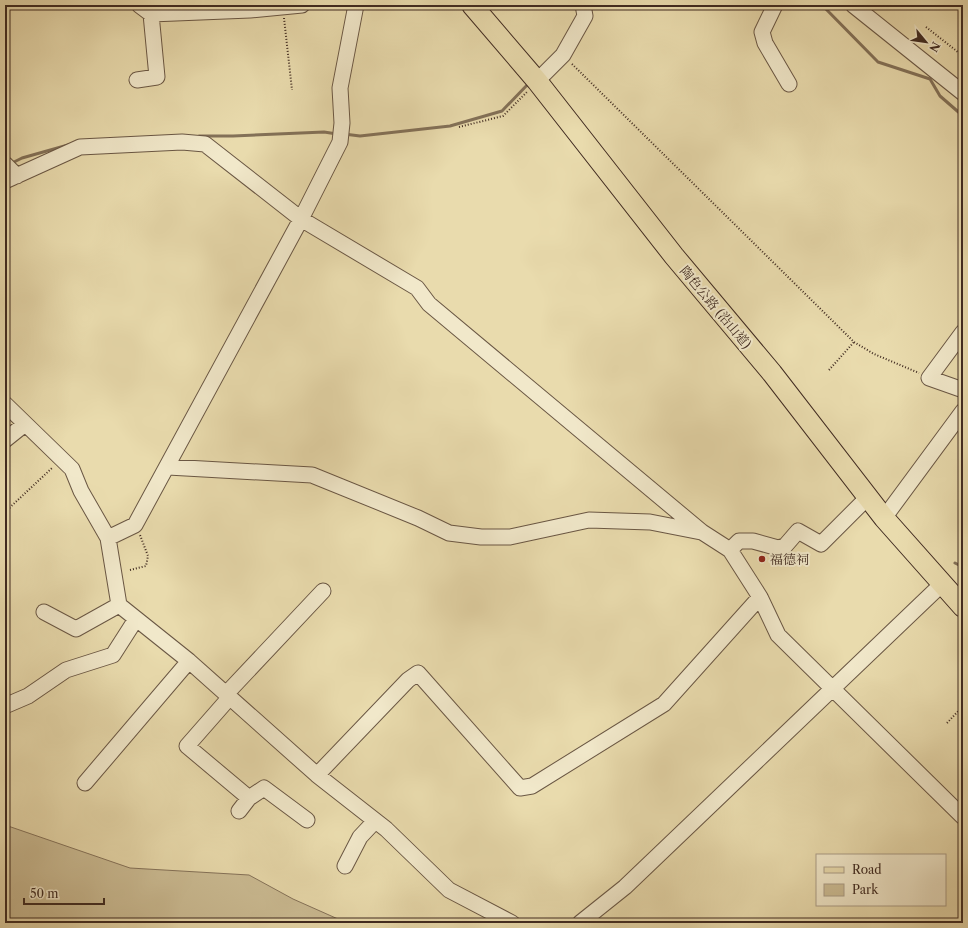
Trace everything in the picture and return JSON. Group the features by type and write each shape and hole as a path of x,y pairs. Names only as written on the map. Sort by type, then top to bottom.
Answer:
{"main road":[{"name":"陶色公路 (沿山道)","path":"472,5 532,74 674,256 772,373 884,518 963,607"}],"street":[{"path":"138,5 151,14 250,10 302,5"},
{"path":"108,538 135,525 168,467 301,219 340,142 342,123 340,88 355,5"},
{"path":"532,74 563,55 585,16 583,5"},
{"path":"775,5 762,32 766,43 789,84"},
{"path":"853,5 963,93"},
{"path":"136,80 157,77 151,14"},
{"path":"5,164 11,179 80,147 182,142 205,144 301,219 417,288 429,304 702,532 730,550 760,597 778,635 963,818"},
{"path":"963,332 929,378 963,390"},
{"path":"5,404 72,469 81,491 108,538 119,605 189,661 317,775 386,829 449,890 512,923"},
{"path":"884,518 963,411"},
{"path":"5,440 25,424"},
{"path":"168,467 312,475 418,518 449,533 481,538 510,537 589,520 650,522 702,532"},
{"path":"730,550 740,540 753,541 778,548 785,546 798,531 822,544 868,498"},
{"path":"580,923 625,887 942,584"},
{"path":"249,798 187,746 228,695 323,591"},
{"path":"317,775 408,680 418,673 520,788 532,786 664,704 760,597"},
{"path":"44,612 76,629 119,605"},
{"path":"5,704 7,705 28,696 66,670 113,655 136,619"},
{"path":"85,783 189,661"},
{"path":"239,811 249,798 264,788 307,820"},
{"path":"345,866 360,837 375,821"}],"path":[{"path":"283,7 292,90"},
{"path":"926,27 963,56"},
{"path":"563,55 854,342 874,354 929,378"},
{"path":"460,127 503,116 532,74"},
{"path":"829,370 854,342"},
{"path":"5,512 61,459"},
{"path":"130,570 146,566 148,556 135,525"},
{"path":"947,723 963,706"}],"green space":[{"path":"5,824 130,868 249,875 293,899 347,923 5,923"}],"waterway":[{"path":"822,5 878,62 930,79 940,96 963,116"},
{"path":"344,134 360,136 450,126 502,111 530,82"},
{"path":"199,136 324,132 337,134"},
{"path":"10,164 22,158 68,145"},
{"path":"955,563 963,567"}],"place":[{"name":"福德祠","path":"762,559"}]}
